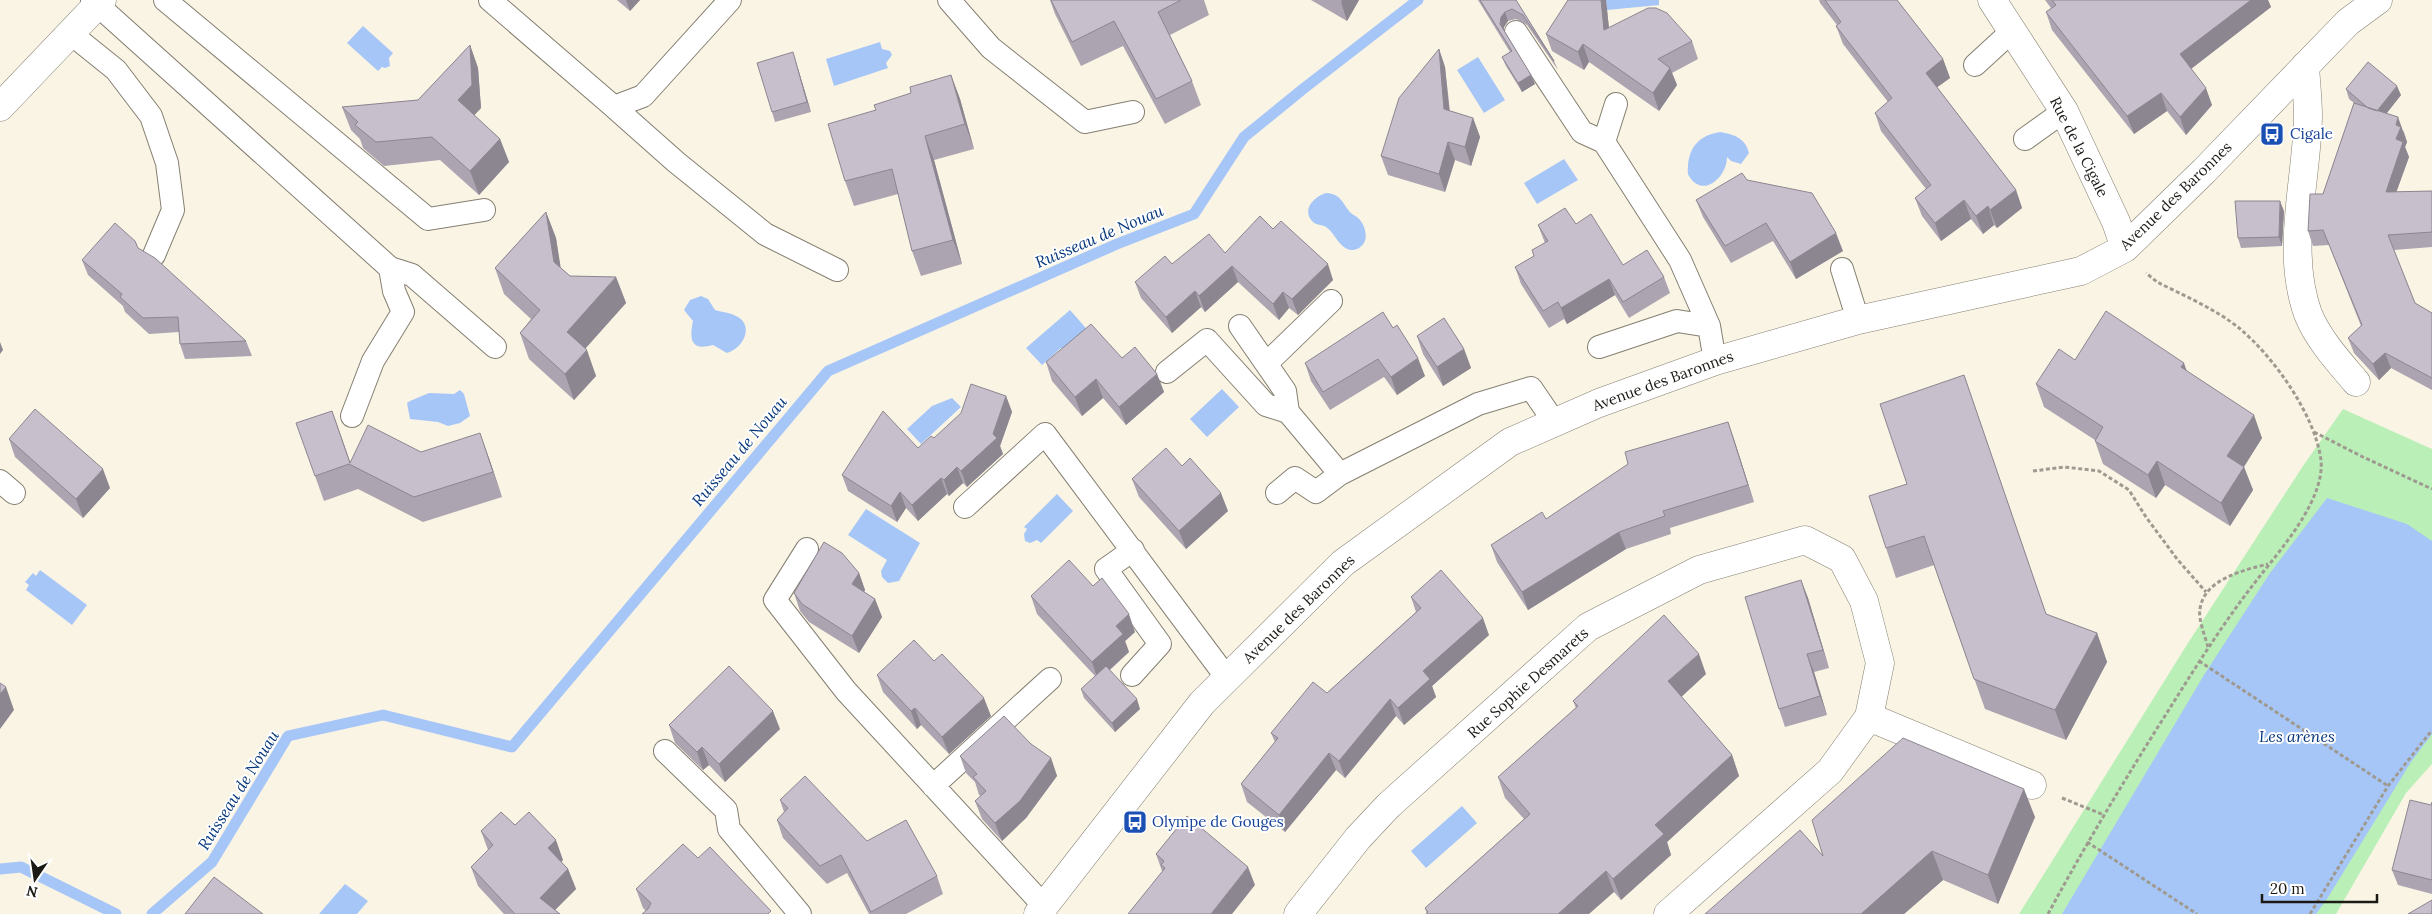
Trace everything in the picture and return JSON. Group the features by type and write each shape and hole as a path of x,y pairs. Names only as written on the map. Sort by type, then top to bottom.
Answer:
{"street":[{"name":"Rue de la Cigale","path":"1992,0 2064,111 2116,222 2125,248"},
{"name":"Avenue des Baronnes","path":"1041,910 1202,703 1227,678 1343,564 1510,442 1599,403 1715,361 1858,320 2081,271 2125,248 2348,22 2378,0"},
{"path":"0,107 97,2"},
{"path":"2305,66 2308,117 2299,206 2298,267 2308,314 2329,350 2356,382"},
{"name":"Rue Sophie Desmarets","path":"1298,914 1358,838 1389,805 1588,627 1699,570 1805,540 1842,559 1864,601 1880,663 1869,716 1830,771 1668,914"},
{"path":"1869,716 2032,785"}],"lane":[{"path":"165,0 428,219 484,210"},
{"path":"490,0 676,162 765,234 837,270"},
{"path":"614,107 643,96 730,0"},
{"path":"949,0 991,48 1085,122 1133,112"},
{"path":"97,2 390,268 412,275 495,347"},
{"path":"1975,65 2012,31"},
{"path":"1516,32 1582,132 1604,142 1680,260 1709,326 1715,361"},
{"path":"70,33 116,70 151,116 167,163 173,210 154,255"},
{"path":"1604,142 1616,104"},
{"path":"2025,139 2064,111"},
{"path":"352,416 373,361 403,312 394,291 390,268"},
{"path":"1842,269 1858,320"},
{"path":"1267,363 1331,301"},
{"path":"1599,347 1676,321 1709,326"},
{"path":"1240,326 1285,391 1288,412 1340,474"},
{"path":"1167,372 1207,340 1266,405 1288,412"},
{"path":"1278,493 1295,478 1316,492 1340,474 1478,404 1531,388 1554,422"},
{"path":"966,507 1045,434 1227,678"},
{"path":"808,549 775,600 846,691 934,786 1041,910"},
{"path":"1132,675 1160,644 1106,568 1133,550"},
{"path":"934,786 1050,679"},
{"path":"665,751 726,810 729,829 800,914"}],"path":[{"path":"2048,914 2087,842 2199,661 2291,536 2317,486 2321,462 2314,432 2292,392 2266,355 2238,328 2157,282 2147,274 2125,248"},
{"path":"2314,432 2362,457 2432,489"},
{"path":"2033,471 2064,467 2099,471 2130,490 2146,517 2177,559 2206,592"},
{"path":"2208,648 2199,610 2206,592 2220,581 2242,571 2269,564"},
{"path":"2199,661 2388,786"},
{"path":"2310,914 2388,786 2432,730"},
{"path":"2032,785 2104,815"},
{"path":"2087,842 2197,914"}],"green space":[{"name":"Les arènes","path":"2343,409 2432,449 2432,764 2406,793 2336,914 2019,914 2188,643 2303,466"}],"water":[{"path":"1606,0 1659,0 1659,5 1607,10"},
{"path":"363,26 393,53 389,58 390,66 382,67 378,71 347,43"},
{"path":"880,42 882,49 890,51 892,55 886,63 888,68 834,86 826,59"},
{"path":"1478,57 1505,100 1484,113 1457,70"},
{"path":"1720,132 1739,138 1745,144 1749,153 1741,164 1731,161 1727,157 1726,165 1719,178 1713,183 1701,186 1695,183 1688,174 1691,152 1702,138"},
{"path":"1564,159 1578,180 1537,204 1524,183"},
{"path":"1327,193 1338,197 1350,212 1361,221 1365,229 1366,238 1359,248 1353,250 1344,247 1330,230 1314,223 1309,216 1308,212 1311,203"},
{"path":"701,296 708,299 715,310 733,314 743,321 746,331 738,347 727,353 713,345 700,346 693,342 691,334 693,321 684,310 690,300"},
{"path":"1070,310 1092,335 1077,348 1061,348 1042,365 1026,348"},
{"path":"1222,389 1239,407 1207,437 1190,419"},
{"path":"460,390 464,394 470,416 460,423 448,426 438,422 410,419 407,403 410,401 429,393 454,394"},
{"path":"952,398 961,407 921,444 907,429 932,406"},
{"path":"1057,494 1073,511 1041,543 1037,540 1030,543 1025,541 1024,534 1027,529 1024,527"},
{"name":"Les arènes","path":"2327,498 2407,524 2432,541 2432,734 2411,762 2327,899 2316,914 2062,914 2204,675 2270,573"},
{"path":"866,509 920,543 899,581 888,583 882,577 881,571 887,560 848,535"},
{"path":"40,570 87,605 72,625 26,590 29,585 25,582 33,573 36,576"},
{"path":"1462,806 1477,823 1426,868 1411,851"},
{"path":"345,884 368,901 357,914 319,914"}],"building":[{"path":"1051,0 1181,0 1158,12 1192,81 1156,99 1114,21 1072,42"},
{"path":"1480,0 1516,0 1554,61 1523,15 1512,9 1505,12 1501,17 1500,24 1531,75 1518,83 1502,57 1512,51"},
{"path":"1568,0 1601,0 1604,30 1648,8 1656,8 1667,13 1692,41 1658,59 1670,68 1653,93 1583,44 1578,52 1546,34"},
{"path":"1825,0 1897,0 1943,59 1926,73 2016,190 1990,210 1988,206 1976,216 1964,200 1935,223 1915,198 1931,185 1875,113 1892,98 1836,26 1841,22"},
{"path":"2052,0 2251,0 2180,54 2206,88 2180,117 2161,93 2127,116 2046,12 2056,5"},
{"path":"470,45 472,85 458,100 500,139 470,171 432,137 376,142 355,125 358,122 342,107 418,100"},
{"path":"1439,49 1444,109 1473,118 1465,147 1448,142 1439,174 1381,156 1399,98"},
{"path":"793,52 807,102 772,112 757,63"},
{"path":"2368,62 2397,86 2377,111 2368,108 2346,89"},
{"path":"951,75 965,124 925,136 953,240 912,251 892,169 845,181 828,124 876,110 874,105 911,93 910,87"},
{"path":"2354,103 2398,117 2396,125 2401,127 2396,139 2403,142 2386,192 2432,191 2432,232 2388,235 2415,303 2432,313 2432,378 2385,353 2373,364 2348,338 2362,325 2323,230 2308,231 2310,194 2323,194"},
{"path":"1742,173 1747,180 1812,193 1836,233 1790,262 1766,223 1725,246 1696,200"},
{"path":"2235,201 2280,201 2279,237 2238,238"},
{"path":"1565,208 1576,224 1591,214 1623,265 1647,250 1664,277 1623,302 1609,279 1561,308 1558,302 1543,311 1515,267 1534,256 1532,250 1548,241 1538,225"},
{"path":"546,212 554,262 570,276 616,277 567,332 587,350 565,374 520,333 540,310 495,268"},
{"path":"1260,216 1273,229 1281,221 1328,264 1292,299 1283,292 1273,304 1232,266 1199,296 1195,291 1166,317 1135,282 1165,256 1172,264 1209,234 1225,253"},
{"path":"115,223 135,241 138,248 155,258 246,341 180,344 178,317 143,318 120,297 122,294 82,260"},
{"path":"2106,311 2184,363 2181,367 2254,415 2227,456 2244,467 2221,503 2157,461 2148,475 2095,441 2103,427 2036,384 2059,349 2075,360"},
{"path":"1383,312 1393,328 1397,325 1418,358 1391,377 1378,359 1323,392 1305,363"},
{"path":"1444,318 1464,349 1437,367 1417,336"},
{"path":"1091,324 1122,358 1135,347 1157,374 1119,407 1096,379 1075,397 1046,362"},
{"path":"1964,375 2046,614 2097,633 2055,710 1974,679 1924,536 1886,548 1869,496 1907,484 1880,404"},
{"path":"971,384 1006,396 993,434 997,438 961,471 957,467 944,480 941,478 912,505 900,492 891,506 842,475 883,411 918,448 931,436 934,438 961,413"},
{"path":"35,409 103,469 76,499 9,439"},
{"path":"332,411 350,463 368,425 421,452 480,433 493,472 414,497 349,464 315,476 296,423"},
{"path":"1728,422 1748,485 1663,511 1665,516 1619,532 1522,592 1491,545 1542,512 1546,519 1628,464 1625,452"},
{"path":"1166,448 1182,466 1190,458 1221,493 1179,531 1132,479"},
{"path":"824,542 842,553 859,573 852,584 875,599 852,636 802,604 794,593"},
{"path":"1069,560 1093,586 1102,578 1129,614 1116,626 1123,634 1092,662 1031,596"},
{"path":"1441,570 1483,618 1423,671 1430,679 1398,708 1390,699 1339,761 1329,753 1279,815 1241,784 1278,738 1271,733 1313,682 1327,693 1421,608 1411,597"},
{"path":"1801,580 1823,650 1807,654 1820,696 1779,709 1745,597"},
{"path":"1664,615 1699,654 1668,681 1732,755 1655,825 1664,834 1613,879 1606,871 1558,914 1426,914 1428,912 1425,908 1530,814 1498,777 1578,706 1573,701"},
{"path":"914,640 934,661 942,654 984,698 942,737 915,708 911,711 877,675"},
{"path":"729,666 773,711 719,764 702,747 697,752 669,725"},
{"path":"1106,666 1137,699 1112,723 1081,689"},
{"path":"0,683 6,687 0,694"},
{"path":"1004,716 1031,744 1051,758 1020,801 995,823 975,801 986,791 973,777 977,774 960,756"},
{"path":"1903,738 2024,789 1988,875 1932,851 1861,914 1705,914 1800,830 1823,856 1812,820"},
{"path":"805,776 867,841 906,820 937,876 871,912 841,855 820,866 777,820 788,808 780,800"},
{"path":"2410,800 2431,805 2432,802 2432,880 2392,870"},
{"path":"501,812 515,825 529,812 556,840 548,848 568,869 540,898 560,914 515,914 471,867 493,845 481,831"},
{"path":"1187,816 1248,867 1211,914 1128,914 1165,868 1161,865 1164,861 1156,854"},
{"path":"683,844 698,858 710,847 771,911 768,914 642,914 651,903 636,889"},
{"path":"214,877 263,914 185,914"},
{"path":"2432,900 2432,914 2408,914"}],"waterway":[{"name":"Ruisseau de Nouau","path":"152,914 212,862 288,736 383,715 512,747 828,371 1117,244 1194,214 1244,137 1418,0"},
{"name":"Ruisseau de Nouau","path":"0,869 21,867 116,914"}],"place":[{"name":"Cigale","path":"2272,134"},
{"name":"Olympe de Gouges","path":"1135,822"}]}
